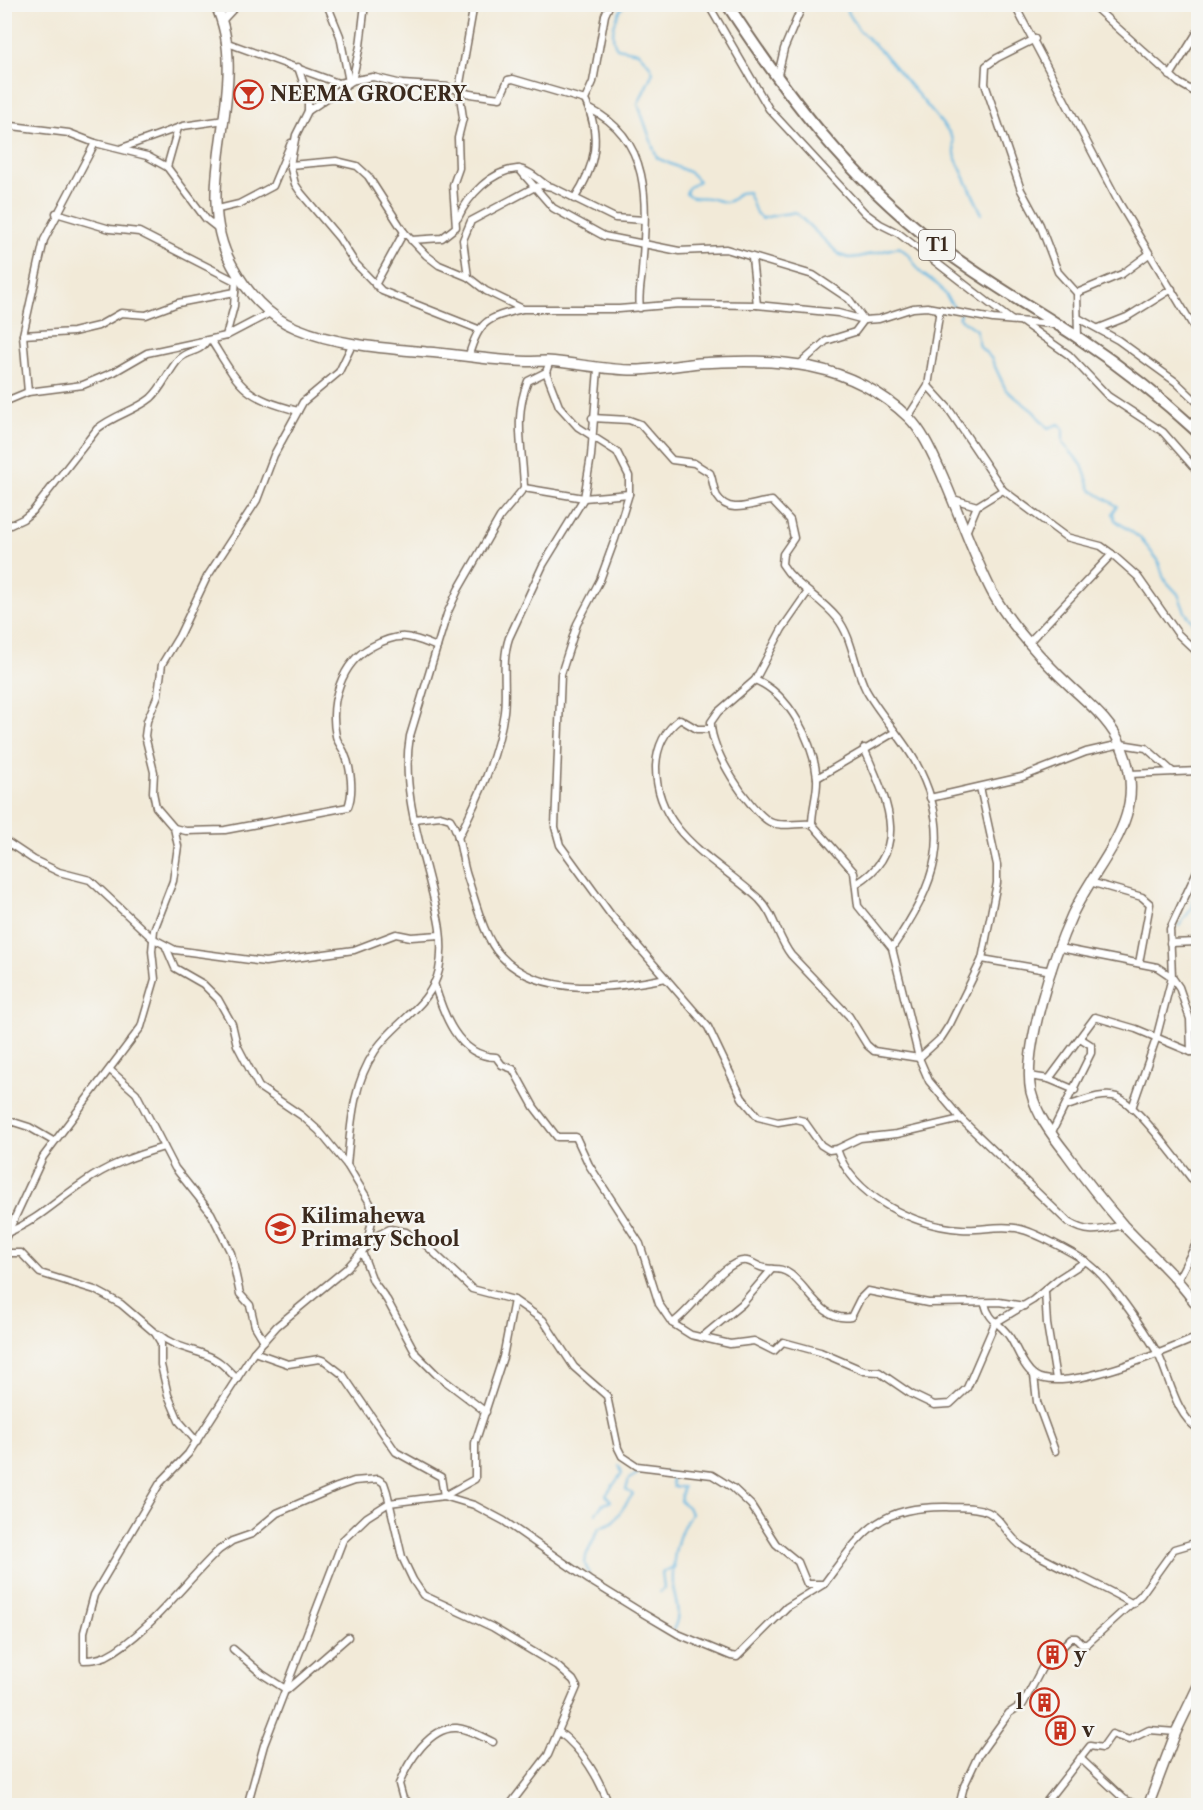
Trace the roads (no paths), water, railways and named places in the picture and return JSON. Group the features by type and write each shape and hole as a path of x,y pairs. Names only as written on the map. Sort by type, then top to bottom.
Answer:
{"highway":[{"name":"T1","path":"727,4 777,79 836,154 884,199 961,262 1078,338 1152,390 1198,432"}],"street":[{"path":"215,4 222,21 225,42 225,120 217,160 220,231 236,276 270,313 292,327 353,343 514,361 550,361 597,369 639,370 698,363 766,360 800,364 858,383 888,400 916,425 953,499 993,593 1010,619 1050,666 1107,721 1121,744 1130,774 1130,806 1114,849 1090,882 1071,917 1052,971 1031,1050 1029,1076 1035,1107 1051,1134 1124,1225 1178,1279 1198,1307"},
{"path":"222,21 238,4"},
{"path":"327,4 340,36 351,82"},
{"path":"308,111 351,82 365,4"},
{"path":"458,219 453,194 460,159 459,126 463,118 459,89 474,4"},
{"path":"585,100 593,82 605,15 610,4"},
{"path":"708,4 743,62 756,92 815,162 865,213 898,233 1012,320"},
{"path":"777,79 782,69 784,49 803,4"},
{"path":"1014,4 1035,39 1056,86 1149,254 1198,334"},
{"path":"1090,4 1170,76 1187,89 1198,93"},
{"path":"1170,76 1198,31"},
{"path":"1035,39 986,66 985,84 1021,190 1040,225 1058,272 1077,293 1078,338"},
{"path":"225,42 338,83 373,77 402,84 428,84 459,89 500,99 508,80 513,79 585,100 590,109 594,160 587,179 574,199"},
{"path":"218,209 239,204 273,186 283,158 308,111 308,97 298,68"},
{"path":"590,109 615,123 637,157 645,197 640,308"},
{"path":"117,149 140,144 178,128 225,120"},
{"path":"4,125 53,130 147,156 167,167 206,219 220,231"},
{"path":"167,167 178,128"},
{"path":"296,135 290,165 295,184 375,285 390,296 437,311 478,329"},
{"path":"28,392 23,335 44,240 56,213 95,143"},
{"path":"290,165 336,161 357,166 368,176 404,232 439,265 468,277 486,291 523,309"},
{"path":"519,169 533,188 553,208 604,236 679,251 726,249 813,275 849,299 864,320"},
{"path":"411,240 442,238 456,227 458,219 477,190 498,176 519,169 615,218 644,220"},
{"path":"468,277 463,240 471,221 533,188 547,185"},
{"path":"56,213 110,229 140,232 236,276"},
{"path":"375,285 404,232"},
{"path":"1077,293 1122,274 1149,254"},
{"path":"752,258 757,305"},
{"path":"226,336 236,276"},
{"path":"1098,328 1127,317 1172,289"},
{"path":"23,335 80,331 98,326 121,313 146,315 178,303 235,292"},
{"path":"469,355 478,329 494,318 523,309 640,308 679,304 757,305 838,314 864,320 879,319 913,308 940,309 1054,324"},
{"path":"908,417 928,386 940,309"},
{"path":"4,402 28,392 83,385 114,372 147,352 226,336 270,313"},
{"path":"1078,318 1098,328 1176,382 1198,403"},
{"path":"800,364 826,341 855,332 864,320"},
{"path":"1020,321 1069,355 1108,396 1163,432 1198,472"},
{"path":"208,341 246,391 268,403 298,411"},
{"path":"4,528 23,519 33,511 98,429 109,419 152,397 179,359 187,353 197,351 208,341"},
{"path":"4,1241 43,1157 135,1038 145,1015 155,979 152,938 169,895 178,862 178,846 174,828 156,807 153,792 154,772 145,736 147,721 158,695 162,664 179,636 207,577 257,500 274,455 298,411 309,396 339,372 353,343"},
{"path":"550,361 546,372 559,405 592,438 617,452 629,476 629,494 600,580 577,624 564,663 555,827 560,845 611,915 714,1036 749,1110 767,1121 796,1119 804,1121 821,1144 829,1150 837,1149 860,1138 897,1134 961,1119"},
{"path":"458,838 482,787 502,728 506,698 505,649 543,565 584,498 592,438 597,369"},
{"path":"347,1165 352,1110 364,1071 384,1038 416,1010 434,983 441,955 440,935 409,791 407,754 437,647 458,590 504,511 521,495 524,488 518,431 520,403 528,381 546,372"},
{"path":"928,386 948,408 1003,490 1066,537 1101,546 1112,554 1138,577 1178,634 1198,653"},
{"path":"592,418 629,420 640,424 672,460 694,463 710,473 715,491 725,504 741,508 766,501 777,503 790,520 794,533 792,542 783,554 782,564 807,593 839,620 866,690 915,762 930,798 939,843 933,874 922,898 892,948"},
{"path":"524,488 584,498 629,494"},
{"path":"967,530 977,506 1003,490"},
{"path":"953,499 977,506"},
{"path":"1030,641 1112,554"},
{"path":"807,593 782,629 755,680 718,712 711,722 711,729 727,767 754,807 771,823 812,824 854,872 858,906 892,948 919,1058 929,1081 961,1119 1068,1222 1081,1230 1095,1231 1124,1225"},
{"path":"174,828 186,831 225,830 348,807 351,795 348,761 336,738 335,720 339,686 346,672 354,660 368,649 393,637 417,638 437,647"},
{"path":"755,680 774,690 805,736 817,778 812,824"},
{"path":"711,729 697,729 680,719 658,745 658,790 669,818 690,843 767,908 782,944 849,1016 867,1045 884,1054 919,1058 941,1038 982,959 997,883 998,865 980,787"},
{"path":"817,778 864,748 895,732"},
{"path":"930,798 1022,777 1105,746 1121,744 1146,748 1173,772"},
{"path":"856,884 875,873 886,855 890,837 883,793 864,748"},
{"path":"1130,774 1198,771"},
{"path":"414,819 446,816 453,824 483,920 499,955 510,964 539,979 588,988 614,988 666,978"},
{"path":"4,840 34,860 59,872 90,880 152,938 166,947 265,962 354,950 396,934 411,937 440,935"},
{"path":"1132,1108 1156,1039 1172,977 1170,929 1198,869"},
{"path":"1090,882 1142,897 1150,904 1139,963"},
{"path":"1170,943 1198,942"},
{"path":"166,947 176,968 204,984 218,999 232,1024 237,1046 259,1087 302,1116 319,1131 347,1165 370,1203 373,1216 369,1234 370,1242"},
{"path":"1060,948 1157,967 1172,977 1179,987 1188,1011 1191,1052"},
{"path":"982,959 1052,971"},
{"path":"434,983 444,1015 457,1035 478,1054 496,1057 500,1064 513,1069 534,1107 557,1137 576,1137 589,1165 640,1244 659,1304 672,1323 682,1331 730,1344 754,1341 770,1352 774,1352 783,1342 802,1346 864,1371 879,1372 925,1402 942,1406 955,1402 967,1388 995,1323 1045,1292 1058,1279 1086,1261"},
{"path":"1049,1079 1090,1021 1099,1017 1191,1052 1198,1052"},
{"path":"1051,1134 1075,1090 1091,1053 1091,1045 1080,1038"},
{"path":"110,1070 136,1093 180,1174 211,1213 223,1235 237,1272 240,1294 250,1305 255,1326 264,1341"},
{"path":"1029,1076 1049,1079 1075,1090"},
{"path":"1067,1106 1107,1096 1118,1097 1132,1108 1198,1187"},
{"path":"4,1119 28,1127 54,1141"},
{"path":"9,1232 43,1215 80,1184 118,1161 164,1147"},
{"path":"837,1149 842,1163 853,1178 892,1207 913,1218 931,1225 962,1230 1000,1227 1021,1229 1086,1261 1123,1302 1157,1353 1185,1417 1198,1429"},
{"path":"509,1806 548,1755 577,1687 573,1680 557,1666 492,1627 423,1594 402,1557 384,1483 378,1479 367,1479 337,1487 277,1513 252,1534 232,1541 219,1550 140,1631 108,1655 84,1660 84,1632 94,1595 160,1483 197,1442 254,1352 370,1242 390,1229 406,1232 438,1256 466,1286 514,1300 543,1320 574,1367 607,1396 618,1448 628,1462 674,1472 704,1474 720,1480 751,1505 776,1544 798,1562 807,1584 824,1584"},
{"path":"1178,1279 1198,1240"},
{"path":"362,1252 373,1281 387,1300 416,1354 436,1374 486,1412"},
{"path":"4,1253 21,1253 40,1273 109,1296 175,1346 207,1355 219,1362 237,1379"},
{"path":"672,1323 688,1312 699,1297 731,1264 747,1261 788,1272 814,1301 843,1318 850,1317 860,1299 868,1291 928,1303 1024,1306"},
{"path":"702,1337 742,1304 772,1269"},
{"path":"1045,1292 1047,1324 1056,1379"},
{"path":"247,1806 264,1745 287,1690 304,1636 343,1540 367,1517 389,1503 444,1496 474,1479 473,1455 503,1356 514,1300"},
{"path":"985,1303 990,1317 1006,1332 1034,1375 1037,1402 1055,1451"},
{"path":"156,1333 161,1343 161,1365 168,1395 179,1421 197,1442"},
{"path":"1034,1375 1056,1379 1124,1367 1198,1337"},
{"path":"254,1352 288,1364 319,1359 335,1368 396,1452 441,1477 444,1496"},
{"path":"444,1496 474,1505 504,1521 589,1580 678,1634 737,1657 787,1607 824,1584 847,1553 878,1521 912,1509 967,1508 988,1512 1023,1547 1064,1571 1133,1604"},
{"path":"959,1806 964,1786 978,1756 1008,1713 1023,1704 1042,1668 1071,1638 1087,1644 1133,1604 1157,1575 1174,1549 1198,1542"},
{"path":"287,1690 348,1637"},
{"path":"233,1649 262,1674 287,1690"},
{"path":"1148,1806 1176,1732 1198,1686"},
{"path":"413,1806 403,1799 399,1784 414,1758 441,1730 458,1728 493,1742"},
{"path":"1043,1806 1091,1746 1102,1748 1112,1734 1129,1740 1149,1730 1176,1732"},
{"path":"559,1732 574,1746 591,1769 609,1806"},
{"path":"1080,1758 1124,1799 1139,1806"}],"waterway":[{"path":"625,4 614,26 614,43 617,48 638,52 653,72 638,104 657,158 691,173 699,181 688,188 686,194 692,197 728,202 739,193 748,192 756,213 762,219 795,212 840,255 849,258 899,247 909,255 920,272 939,286 956,310"},
{"path":"843,4 859,30 883,53 949,132 953,140 956,159 982,214"},
{"path":"960,314 959,318 976,330 980,347 991,358 1006,390 1033,411 1048,428 1059,424 1063,428 1063,443 1082,465 1091,490 1117,506 1113,513 1115,520 1140,538 1158,560 1164,579 1178,594 1185,612 1198,628"},
{"path":"1179,926 1192,908 1198,885"},
{"path":"596,1513 602,1505 611,1501 606,1495 622,1473 619,1465"},
{"path":"665,1472 671,1474 673,1487 683,1487 680,1501 688,1507 691,1514 678,1539 674,1557 673,1585 678,1612 673,1630"},
{"path":"589,1573 585,1564 586,1556 599,1528 613,1522 633,1494 626,1490 629,1479 639,1473"},
{"path":"660,1592 664,1588 662,1573 675,1566"}],"place":[{"name":"NEEMA GROCERY","path":"249,94"},
{"name":"Kilimahewa Primary School","path":"280,1228"},
{"name":"y","path":"1053,1655"},
{"name":"l","path":"1044,1702"},
{"name":"v","path":"1061,1730"}]}
